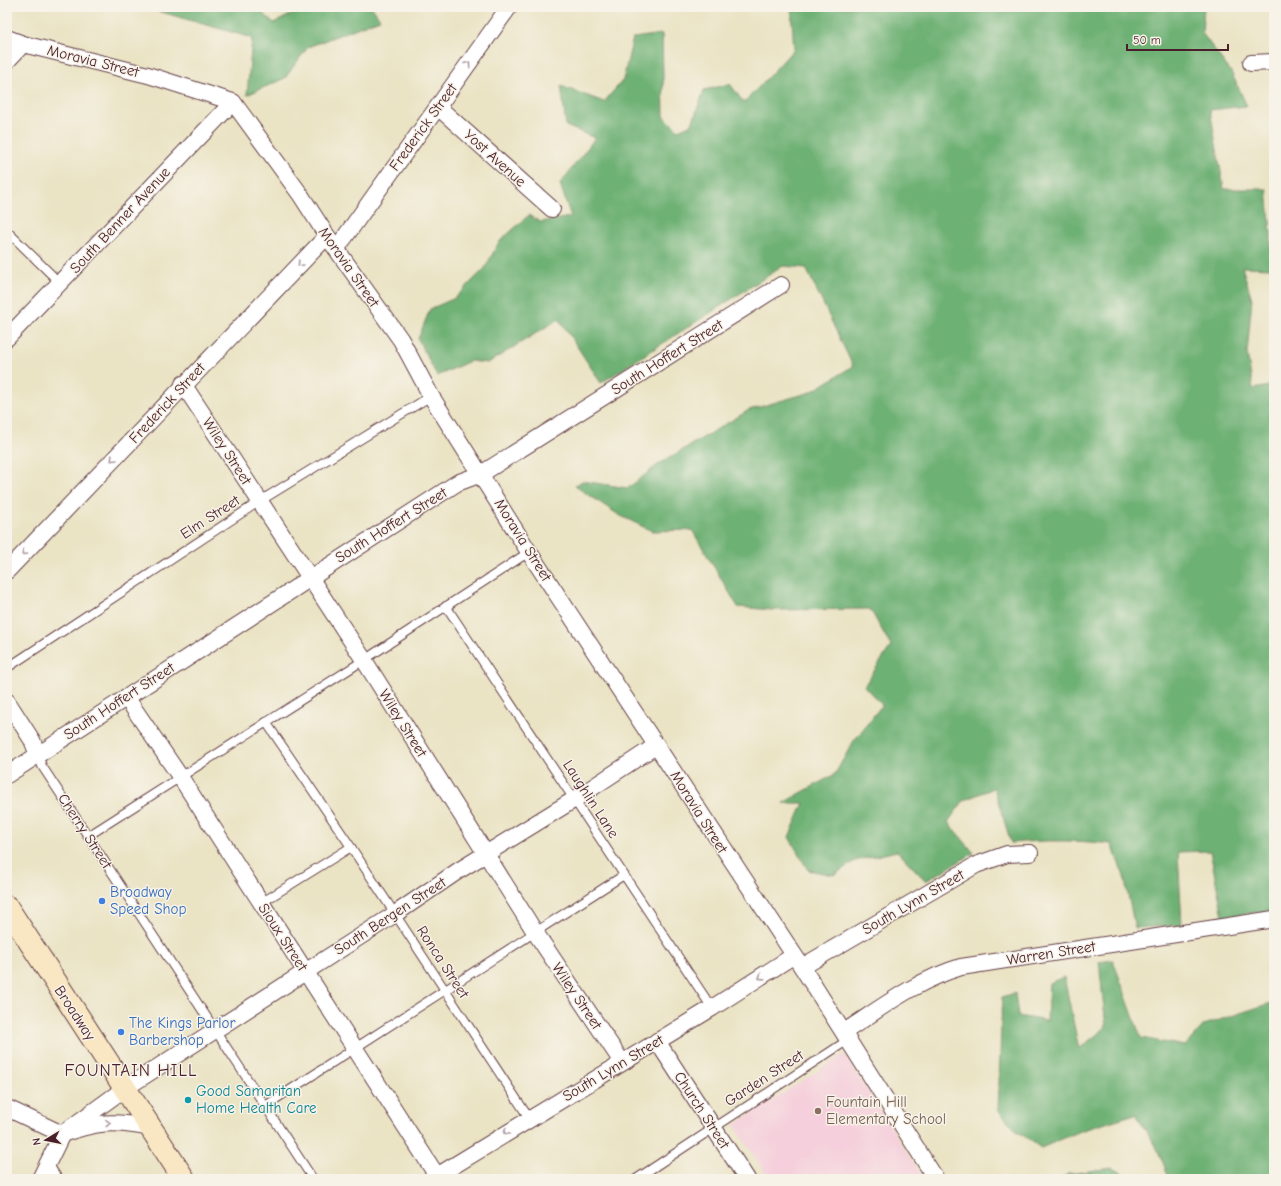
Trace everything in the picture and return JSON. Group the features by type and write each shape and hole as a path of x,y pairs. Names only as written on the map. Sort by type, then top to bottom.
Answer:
{"main road":[{"name":"Broadway","path":"7,907 124,1089 184,1179"}],"street":[{"name":"Frederick Street","path":"7,571 183,384 332,242 438,107 509,7"},
{"name":"Moravia Street","path":"7,38 23,44 148,75 233,102 300,194 401,340 431,396 529,552 798,962 936,1179"},
{"path":"7,62 23,44"},
{"path":"1251,63 1274,62"},
{"name":"South Benner Avenue","path":"7,338 146,191 233,102"},
{"name":"Yost Avenue","path":"438,107 552,208"},
{"name":"South Hoffert Street","path":"7,775 310,577 458,483 481,474 781,285"},
{"name":"Wiley Street","path":"183,384 364,660 484,854 622,1062"},
{"name":"Sioux Street","path":"126,697 181,778 436,1178"},
{"name":"Cherry Street","path":"7,701 32,740 38,755"},
{"name":"South Bergen Street","path":"62,1134 124,1089 395,914 484,854 575,799 657,745"},
{"name":"South Lynn Street","path":"436,1178 529,1118 712,1008 976,865 1007,854 1030,853"},
{"name":"Warren Street","path":"846,1036 909,989 934,976 961,967 1274,919"},
{"name":"Church Street","path":"657,1041 747,1179"},
{"path":"7,1108 62,1134 89,1125 107,1122 126,1122 150,1128"},
{"path":"40,1179 62,1134"}],"lane":[{"path":"7,231 60,283"},
{"name":"Elm Street","path":"7,668 260,501 431,396"},
{"path":"88,836 181,778 529,552"},
{"name":"Laughlin Lane","path":"446,606 712,1008"},
{"name":"Ronca Street","path":"266,722 351,847 444,991 529,1118"},
{"name":"Cherry Street","path":"38,755 42,766 214,1031 266,1106 313,1179"},
{"path":"261,903 351,847"},
{"path":"266,1106 353,1048 624,875"},
{"name":"Garden Street","path":"636,1179 713,1129 846,1036"},
{"path":"48,1163 58,1179"}],"shaded area":[{"name":"Fountain Hill Elementary School","path":"844,1054 924,1179 769,1179 734,1125"}],"green space":[{"path":"134,7 255,7 274,23 296,12 296,7 372,7 380,19 308,47 285,78 247,95 252,38 154,10"},
{"path":"791,7 1204,7 1202,33 1231,72 1247,106 1210,110 1224,189 1267,189 1271,233 1271,268 1242,267 1252,299 1247,353 1253,389 1274,385 1274,910 1223,917 1210,851 1178,852 1182,925 1135,928 1124,876 1111,844 1061,841 1011,843 994,788 964,800 948,822 974,853 926,881 897,851 855,861 834,875 808,870 789,837 804,803 783,803 835,774 853,742 882,705 864,686 891,646 870,609 772,610 738,607 692,530 652,531 619,515 575,486 582,481 628,488 659,464 749,410 811,392 853,366 806,268 783,266 601,383 559,319 488,363 470,361 437,376 418,339 430,309 455,298 485,268 499,242 529,215 540,222 571,217 560,184 595,138 566,126 561,86 604,102 623,80 633,38 662,34 664,116 678,130 692,124 704,90 730,84 744,103 794,49"},
{"path":"1113,960 1141,1038 1185,1046 1204,1025 1274,1002 1274,1179 1170,1179 1155,1144 1135,1114 1083,1130 1041,1148 1017,1131 998,1110 1002,997 1015,993 1018,1016 1047,1021 1049,983 1064,977 1079,1049 1106,1027 1099,962"},
{"path":"1112,1168 1133,1179 1060,1179 1068,1174"}],"place":[{"name":"Broadway Speed Shop","path":"102,901"},
{"name":"The Kings Parlor Barbershop","path":"121,1032"},
{"name":"Good Samaritan Home Health Care","path":"188,1100"},
{"name":"Fountain Hill Elementary School","path":"818,1111"}],"district":[{"name":"FOUNTAIN HILL","path":"131,1070"}]}
